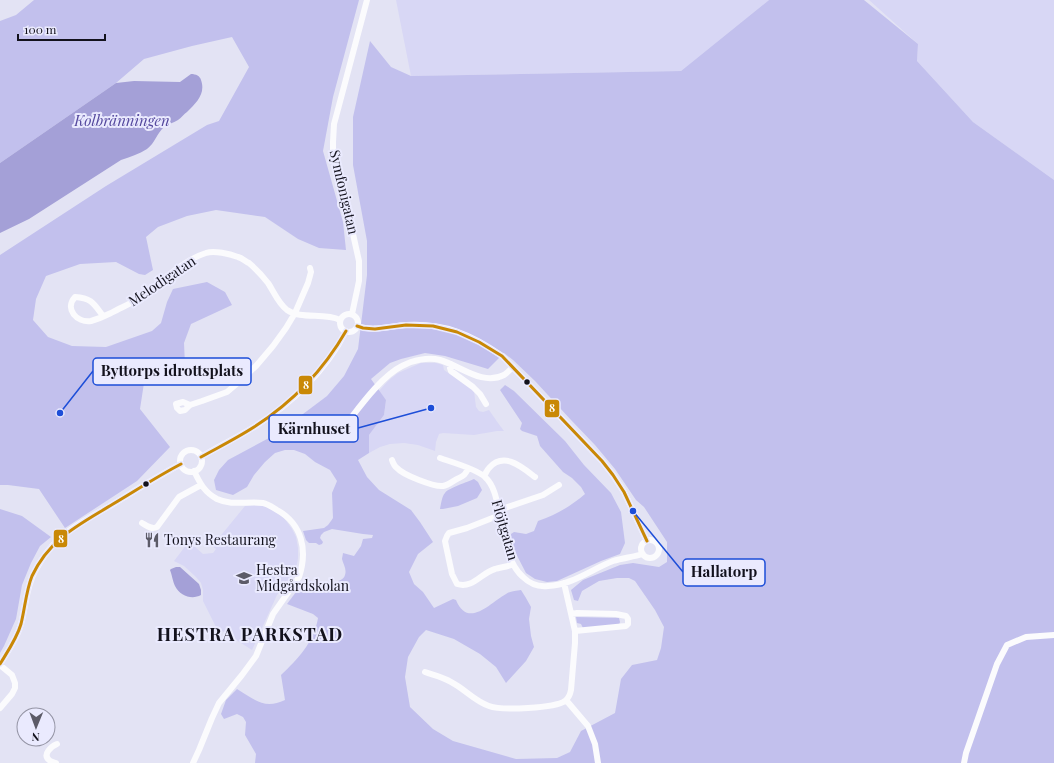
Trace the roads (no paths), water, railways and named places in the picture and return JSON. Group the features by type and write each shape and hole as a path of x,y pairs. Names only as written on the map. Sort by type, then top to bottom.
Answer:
{"street":[{"name":"Symfonigatan","path":"352,314 359,281 359,261 334,156 333,142 334,124 367,0"},
{"name":"Melodigatan","path":"103,316 87,298 75,296 72,300 70,306 72,312 84,321 91,321 103,316 137,300 178,268 207,252 225,253 240,258 257,269 268,282 276,297 287,310 295,314"},
{"path":"190,405 227,392 256,366 274,346 295,314 308,283 311,272 310,268"},
{"path":"295,314 329,316 340,320"},
{"path":"201,457 255,426 301,391 328,361 346,332 352,331 357,326 358,320 352,314 345,315 340,320 340,327 346,332"},
{"path":"357,326 367,329 378,329 415,325 453,330 468,335 485,344 502,356 602,461 613,475 624,492 647,541"},
{"path":"346,423 384,379 402,365 428,359 441,361 484,379 505,375 513,367"},
{"path":"451,364 451,371 473,387 480,394 486,404"},
{"path":"188,451 196,452 201,457 200,465 194,471 187,471 184,469 180,460 182,455 188,451"},
{"path":"440,458 468,468 484,476 490,467 496,462 503,460 511,461 535,477"},
{"path":"392,460 395,467 400,471 414,478 440,486 445,486 465,475 468,468"},
{"path":"0,708 14,691 15,683 12,675 0,665 18,632 32,577 51,547 58,539 80,524 181,464"},
{"path":"193,763 219,703 256,656 274,614 299,577 303,555 298,531 288,518 281,512 265,504 221,501 211,495 201,485 194,471"},
{"name":"Flöjtgatan","path":"484,476 493,490 496,499 505,539 513,564 522,576 531,583 548,586 564,583 614,561 643,554"},
{"path":"142,523 154,529 179,497 201,485"},
{"path":"513,564 494,569 474,582 463,586 457,584 452,574 445,541 449,533 468,528 499,513 543,495 559,485"},
{"path":"647,541 652,541 659,546 659,552 656,556 650,558 643,554 642,547 647,541"},
{"path":"425,672 451,682 476,700 491,707 528,708 552,705 566,700 570,695 571,690 575,631 564,583"},
{"path":"572,614 616,614 626,616 628,619 628,624 626,626 575,631"},
{"path":"964,763 966,753 997,664 1007,645 1026,637 1054,635"},
{"path":"566,700 588,726 595,744 598,763"},
{"path":"56,763 50,761 47,757 47,752 51,746 57,744"}],"water":[{"name":"Kolbränningen","path":"191,74 195,74 200,77 201,80 202,90 199,98 194,105 179,119 164,127 147,149 121,160 29,219 0,233 0,163 116,83 134,81 180,82"},
{"path":"180,567 199,584 201,595 194,597 186,596 177,589 170,570"}],"place":[{"name":"Kärnhuset","path":"431,408"},
{"name":"Byttorps idrottsplats","path":"60,413"},
{"name":"Hallatorp","path":"633,511"},
{"name":"Tonys Restaurang","path":"152,540"},
{"name":"Hestra Midgårdskolan","path":"244,578"}],"district":[{"name":"HESTRA PARKSTAD","path":"250,635"}]}
